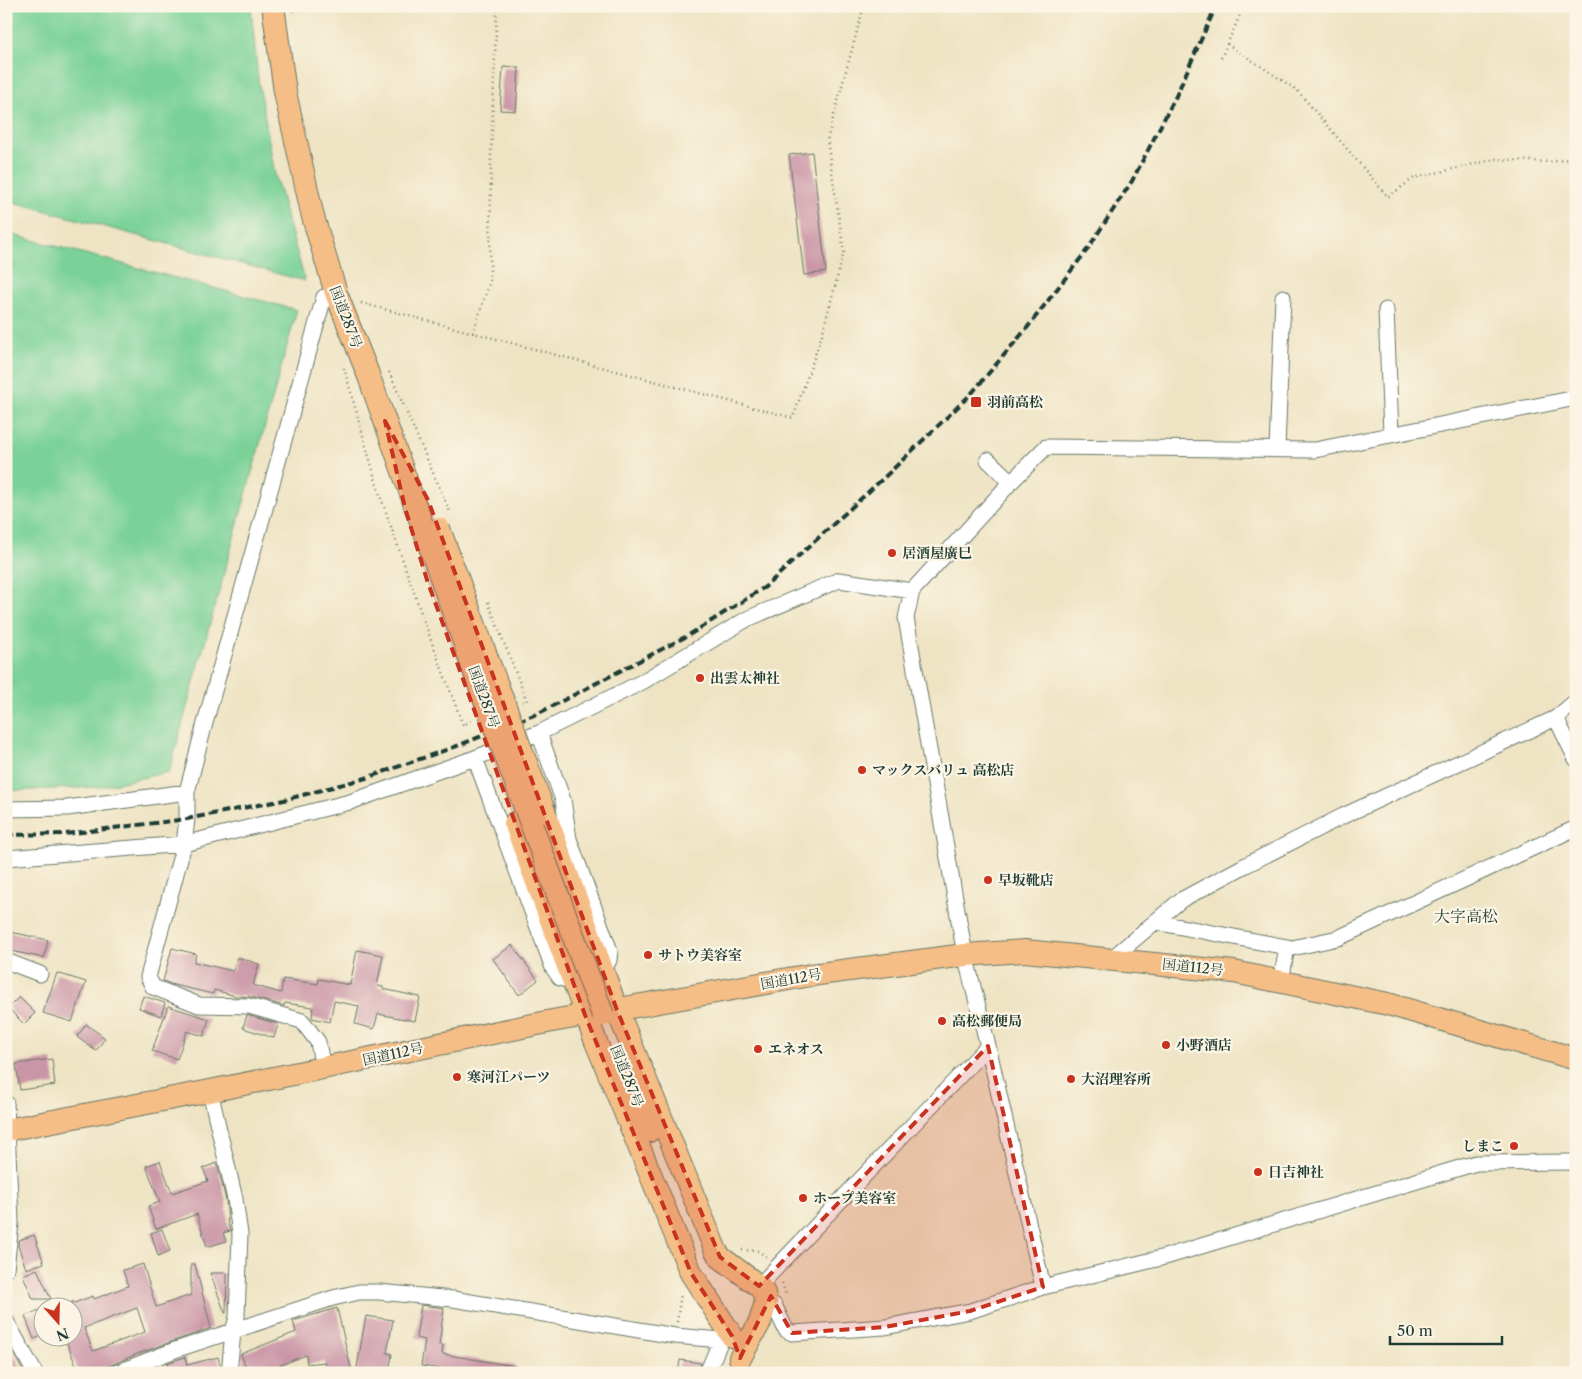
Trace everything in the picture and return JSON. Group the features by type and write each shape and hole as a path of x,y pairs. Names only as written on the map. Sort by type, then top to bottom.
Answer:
{"highway":[{"name":"国道287号","path":"273,6 287,102 313,217 336,293 416,504 488,709 603,1015 721,1305 726,1338 744,1365"},
{"path":"416,504 458,578 617,1010 716,1251 720,1257 763,1294 760,1322 744,1365"},
{"path":"416,504 427,580 585,1015 692,1273 726,1338"},
{"name":"国道112号","path":"7,1130 323,1069 585,1015 811,975 965,955 1026,951 1234,972 1388,1004 1576,1059"}],"street":[{"path":"323,1069 318,1042 302,1022 249,1006 200,1005 153,987 148,977 184,844 187,819 187,792 324,297 336,293"},
{"path":"1277,449 1282,297"},
{"path":"1386,310 1391,434"},
{"path":"1043,1287 988,1046 965,955 906,618 912,591 1011,482 1046,447 1315,450 1576,398"},
{"path":"988,460 1011,482"},
{"path":"6,858 184,844 350,802 475,758 539,733 642,682 747,619 840,580 912,591"},
{"path":"1111,959 1181,900 1343,816 1556,718 1576,701"},
{"path":"1556,718 1576,759"},
{"path":"539,733 563,800 569,839 610,951 609,960 604,971"},
{"path":"475,758 553,968 560,978 574,982"},
{"path":"6,810 67,808 187,792"},
{"path":"1155,922 1292,948 1338,938 1576,828"},
{"path":"1281,982 1287,947"},
{"path":"6,961 40,974"},
{"path":"988,1046 763,1294 777,1308 786,1330 792,1334 885,1327 961,1313 1043,1287 1165,1257 1476,1163 1576,1162"},
{"path":"210,1091 234,1198 240,1234 237,1317 233,1332 229,1373"},
{"path":"6,1103 11,1223 6,1269"},
{"path":"116,1373 176,1350 333,1298 359,1292 454,1299 674,1336 726,1338 707,1373"},
{"path":"6,1321 35,1373"}],"path":[{"path":"473,333 490,280 491,156 497,6"},
{"path":"336,293 358,302 793,418 822,335 844,252 828,140 864,6"},
{"path":"1221,58 1244,6"},
{"path":"1227,44 1297,90 1388,197 1414,178 1496,159 1550,162 1576,158"},
{"path":"674,1336 682,1286 692,1273"}],"highlighted area":[{"path":"385,421 428,500 617,1010 720,1257 759,1286 988,1046 1043,1287 970,1311 885,1327 792,1333 771,1296 740,1358 732,1336 691,1273 585,1015 427,580 405,508"}],"green space":[{"path":"6,6 241,6 251,9 258,79 275,175 305,281 6,200"},
{"path":"6,233 297,310 169,772 99,787 6,791"}],"building":[{"path":"503,67 519,68 516,111 500,110"},
{"path":"812,152 826,272 804,275 789,155"},
{"path":"6,931 48,940 44,958 6,950"},
{"path":"512,945 538,980 519,995 493,959"},
{"path":"172,948 196,954 194,962 233,971 237,957 259,964 253,985 281,993 283,979 318,984 319,979 350,985 357,950 383,955 377,986 420,997 415,1021 378,1014 374,1029 355,1024 359,1006 334,1001 330,1022 312,1018 313,1007 285,1003 284,1006 252,997 236,996 214,990 213,994 174,985 163,981"},
{"path":"57,973 86,982 72,1022 43,1013"},
{"path":"143,996 165,1003 161,1016 139,1008"},
{"path":"19,997 35,1013 24,1024 8,1008"},
{"path":"168,1006 209,1019 204,1036 187,1031 177,1059 152,1051"},
{"path":"247,1015 278,1024 274,1038 243,1028"},
{"path":"86,1024 105,1038 96,1051 77,1037"},
{"path":"52,1059 55,1085 20,1090 16,1064"},
{"path":"160,1161 172,1193 208,1181 203,1168 217,1163 226,1201 227,1220 230,1231 223,1233 226,1241 207,1247 197,1214 156,1229 148,1206 160,1202 146,1166"},
{"path":"162,1229 170,1251 158,1256 151,1233"},
{"path":"34,1235 44,1263 26,1269 18,1245 19,1240"},
{"path":"143,1264 156,1307 191,1295 191,1264 195,1264 211,1328 137,1354 92,1373 79,1373 68,1346 82,1346 82,1300 93,1296 94,1299 128,1286 123,1270","holes":["137,1308 145,1332 93,1351 84,1328"]},
{"path":"37,1269 50,1296 32,1297 23,1275"},
{"path":"210,1273 227,1273 226,1313 225,1313"},
{"path":"421,1305 444,1308 439,1345 443,1345 442,1354 515,1366 515,1373 448,1373 449,1370 421,1366 425,1340 416,1338"},
{"path":"337,1308 352,1373 325,1371 325,1362 307,1364 306,1355 260,1373 248,1373 241,1354 296,1332 293,1321"},
{"path":"32,1313 32,1334 25,1316"},
{"path":"366,1316 393,1320 387,1353 392,1354 389,1373 356,1373"},
{"path":"12,1351 24,1373 10,1373 6,1366 6,1354"},
{"path":"185,1357 187,1365 218,1357 220,1373 169,1373 167,1363"},
{"path":"680,1360 701,1363 698,1373 678,1373"}],"railway":[{"path":"6,835 65,834 187,819 284,800 366,778 457,746 539,713 689,635 765,587 890,472 971,394 1027,328 1087,250 1132,181 1176,96 1216,6"}],"place":[{"name":"羽前高松","path":"976,402"},
{"name":"居酒屋廣巳","path":"892,553"},
{"name":"出雲太神社","path":"700,678"},
{"name":"マックスバリュ 高松店","path":"862,770"},
{"name":"早坂靴店","path":"988,880"},
{"name":"サトウ美容室","path":"648,955"},
{"name":"高松郵便局","path":"942,1021"},
{"name":"小野酒店","path":"1166,1045"},
{"name":"エネオス","path":"758,1049"},
{"name":"寒河江パーツ","path":"457,1077"},
{"name":"大沼理容所","path":"1071,1079"},
{"name":"しまこ","path":"1514,1146"},
{"name":"日吉神社","path":"1258,1172"},
{"name":"ホープ美容室","path":"803,1198"}],"district":[{"name":"大字高松","path":"1466,916"}]}
